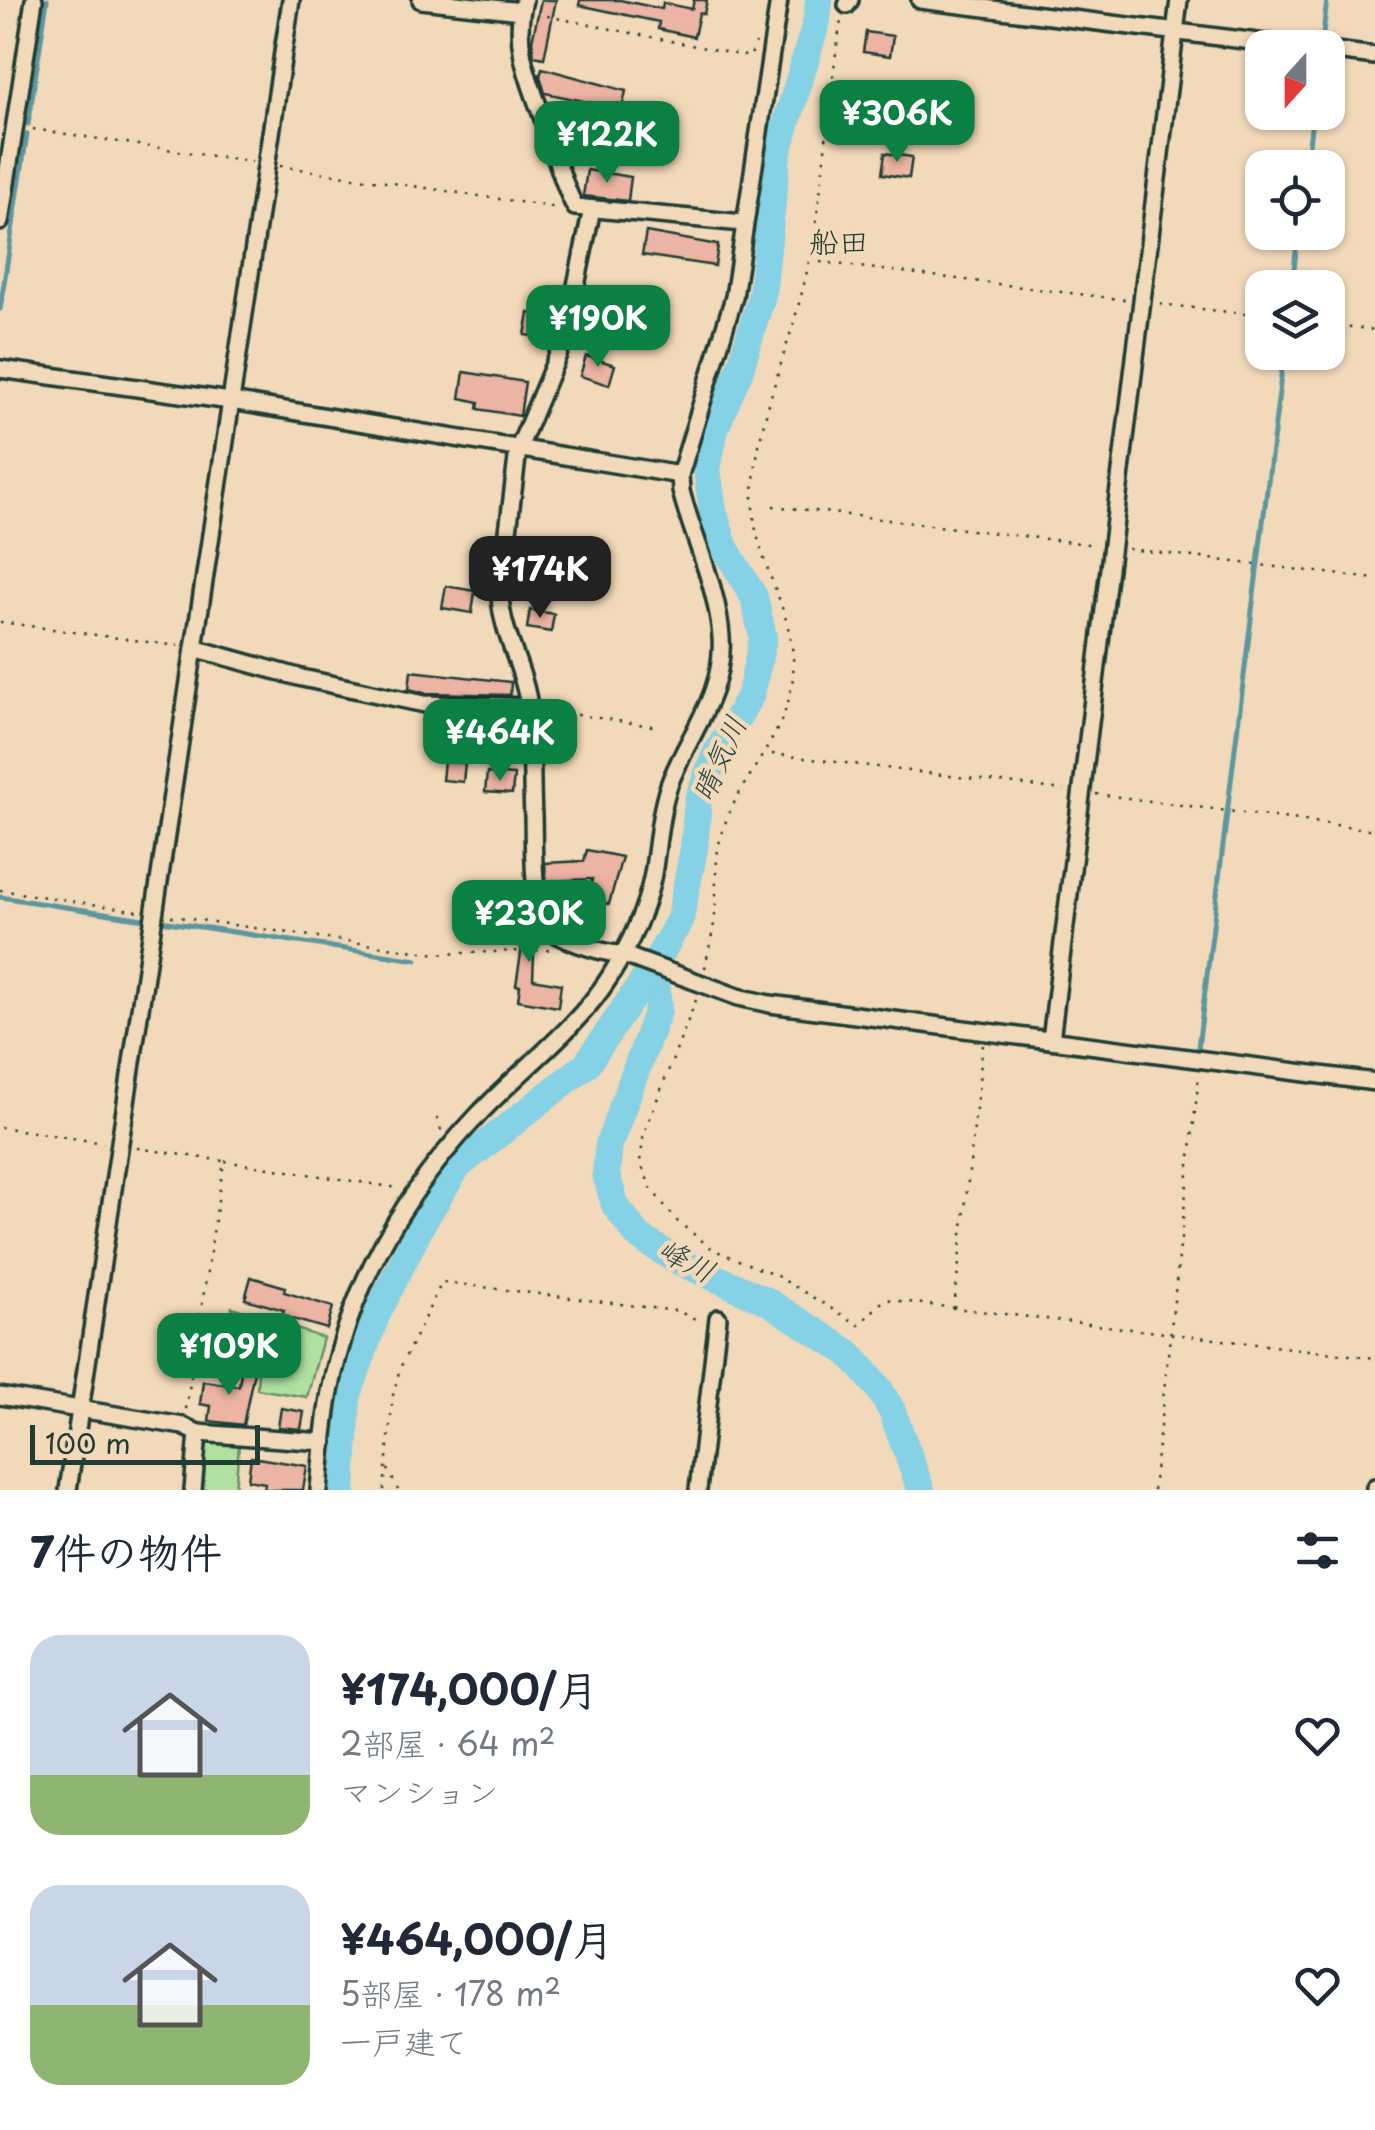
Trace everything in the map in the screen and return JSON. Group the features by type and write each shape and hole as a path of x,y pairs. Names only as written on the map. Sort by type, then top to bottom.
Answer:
{"street":[{"path":"0,222 34,0"},
{"path":"68,1490 291,0"},
{"path":"420,0 522,5 522,61 562,182 575,207 743,223"},
{"path":"319,1490 330,1394 351,1313 386,1237 413,1193 480,1112 572,1025 626,956 653,876 663,803 717,684 721,660 716,607 689,523 680,475 734,297 779,0"},
{"path":"920,0 1245,40"},
{"path":"1051,1040 1179,0"},
{"path":"1345,52 1375,56"},
{"path":"592,209 565,338 518,450 500,596 501,617 529,708 535,873 541,915 549,929 612,954 770,1004 1375,1082"},
{"path":"0,369 232,401 680,475"},
{"path":"194,648 302,678 424,704 529,708"},
{"path":"698,1490 717,1324"},
{"path":"0,1396 191,1429 324,1442"},
{"path":"191,1429 193,1490"}],"path":[{"path":"848,3 840,22 824,170 804,285 763,422 752,501 765,562 784,608 793,646 791,690 773,741 736,796 719,842 715,919 702,984 644,1133 640,1162 652,1190 678,1222 714,1250 777,1276 859,1325 885,1299 1375,1358"},
{"path":"522,5 750,57 756,42"},
{"path":"14,126 575,207"},
{"path":"820,262 1245,314"},
{"path":"1345,326 1375,330"},
{"path":"773,506 1375,579"},
{"path":"0,622 194,648"},
{"path":"529,708 658,727"},
{"path":"772,754 1375,830"},
{"path":"0,890 437,954 561,950 574,941"},
{"path":"954,1308 985,1032"},
{"path":"1153,1490 1201,1060"},
{"path":"191,1429 224,1161 388,1184 413,1193"},
{"path":"384,1490 393,1394 400,1368 442,1282 678,1310 717,1324"},
{"path":"386,1466 398,1490"}],"green space":[{"path":"429,709 524,714 521,753 423,751"},
{"path":"232,1307 323,1338 307,1397 257,1389 259,1355 230,1352"},
{"path":"190,1439 239,1445 235,1490 185,1490"}],"building":[{"path":"541,0 556,0 544,58 534,56 532,41"},
{"path":"580,0 620,0 662,9 663,3 692,9 694,0 707,0 704,14 699,13 694,37 658,29 659,22 579,5"},
{"path":"866,32 893,36 890,56 863,52"},
{"path":"542,68 626,91 622,109 545,93"},
{"path":"886,85 914,89 910,110 883,106"},
{"path":"846,111 873,115 870,136 843,132"},
{"path":"557,118 581,119 580,137 561,136"},
{"path":"885,153 912,157 909,178 882,174"},
{"path":"587,170 631,177 628,201 583,196"},
{"path":"646,232 718,245 715,266 642,255"},
{"path":"529,313 557,317 552,339 525,335"},
{"path":"586,356 615,365 609,385 580,376"},
{"path":"464,372 525,382 520,416 478,409 479,402 460,398"},
{"path":"446,586 475,591 472,613 442,608"},
{"path":"530,610 554,614 551,632 527,628"},
{"path":"411,671 511,682 510,695 425,693 409,689"},
{"path":"444,761 465,763 463,782 442,780"},
{"path":"487,773 514,775 512,794 485,792"},
{"path":"587,850 622,857 609,904 588,900 592,879 546,881 545,863 584,861"},
{"path":"527,915 535,929 533,979 561,984 558,1007 518,1000 520,986 516,985 523,941 500,939 502,918 526,920 525,927"},
{"path":"251,1277 333,1307 327,1329 282,1316 284,1310 245,1299"},
{"path":"242,1364 255,1366 243,1425 209,1421 211,1406 200,1404 203,1381 239,1386"},
{"path":"281,1408 304,1412 301,1429 278,1427"},
{"path":"251,1457 307,1466 303,1490 264,1490 265,1483 248,1480"}],"waterway":[{"path":"28,124 47,0"},
{"path":"259,156 282,0"},
{"name":"晴気川","path":"342,1490 347,1397 375,1318 423,1221 458,1166 586,1065 655,964 680,919 694,849 698,800 715,756 751,694 763,637 754,597 724,546 713,511 707,469 715,428 740,369 762,295 777,155 817,20 819,0"},
{"path":"1323,30 1327,0"},
{"path":"1308,150 1311,130"},
{"path":"0,309 27,134"},
{"path":"1294,270 1296,250"},
{"path":"1198,1048 1282,370"},
{"path":"0,897 150,920"},
{"path":"161,921 417,960"},
{"name":"峰川","path":"655,964 658,1010 609,1144 606,1174 615,1205 638,1236 676,1260 767,1301 849,1353 878,1387 892,1411 921,1490"}],"district":[{"name":"船田","path":"839,243"}]}
